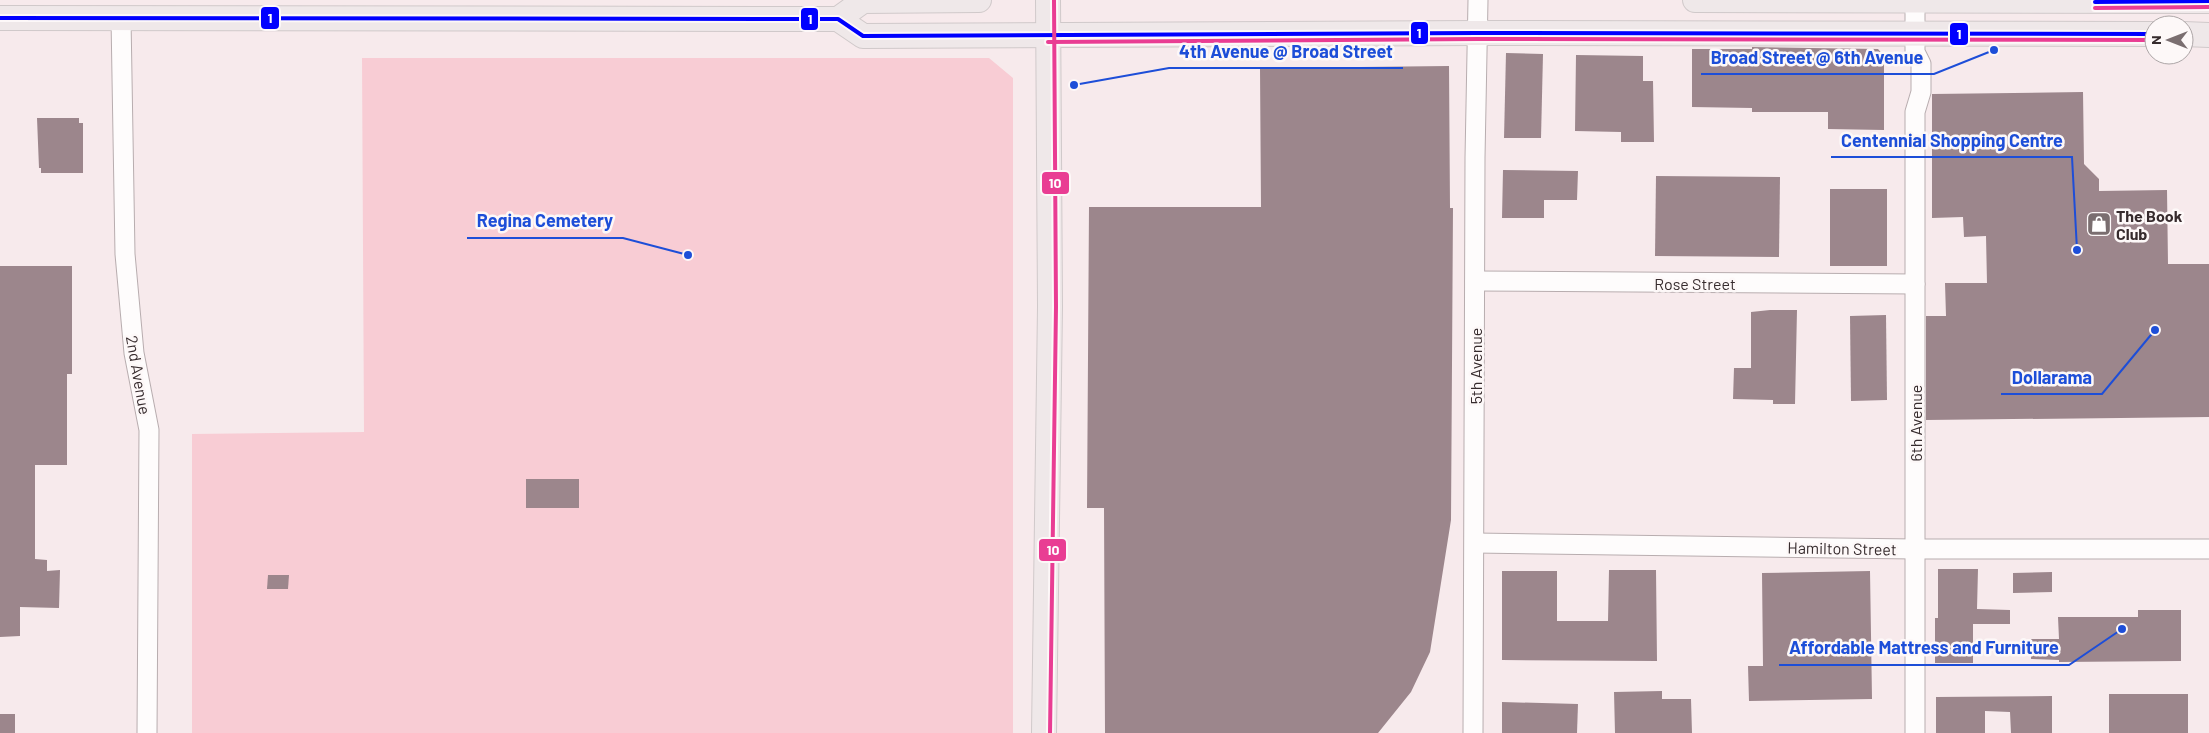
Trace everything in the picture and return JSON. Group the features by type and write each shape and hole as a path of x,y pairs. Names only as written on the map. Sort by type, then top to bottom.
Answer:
{"main road":[{"path":"0,18 838,18 863,1 978,0"},
{"path":"1044,733 1050,307 1048,0"},
{"path":"1695,0 2209,1"},
{"path":"838,18 864,36 1477,33 1915,43 2144,34"},
{"path":"2194,34 2209,35"}],"street":[{"name":"5th Avenue","path":"1473,733 1478,0"},
{"name":"6th Avenue","path":"1915,1 1915,43 1908,64 1908,92 1915,112 1915,733"},
{"name":"2nd Avenue","path":"121,18 125,254 134,353 149,430 147,733"},
{"name":"Rose Street","path":"1475,281 1915,284"},
{"name":"Hamilton Street","path":"1475,543 1915,549 2209,549"}],"shaded area":[{"path":"362,58 989,58 1013,78 1013,733 192,733 192,434 364,432"}],"building":[{"path":"1752,47 1878,49 1884,56 1884,130 1828,129 1828,112 1752,112 1752,108 1692,107 1692,49 1752,49"},
{"path":"1506,53 1543,54 1541,138 1504,138"},
{"path":"1576,55 1643,56 1643,81 1653,81 1654,142 1621,142 1621,132 1575,131"},
{"path":"1449,66 1450,208 1453,208 1451,520 1430,652 1411,692 1378,733 1105,733 1104,508 1087,508 1089,207 1261,207 1260,68"},
{"path":"2083,92 2084,164 2099,179 2099,191 2167,190 2168,264 2209,264 2209,417 1926,420 1926,316 1946,316 1945,283 1987,283 1986,236 1964,237 1963,217 1932,218 1932,94"},
{"path":"37,118 79,118 79,123 83,123 83,173 41,173 41,168 39,168"},
{"path":"1503,170 1578,171 1577,200 1544,200 1544,218 1502,218"},
{"path":"1656,176 1780,177 1779,257 1655,256"},
{"path":"1830,189 1887,189 1887,266 1830,266"},
{"path":"0,266 72,266 72,374 67,374 67,465 35,465 35,559 47,560 47,571 60,570 59,608 20,607 20,636 0,637"},
{"path":"1797,310 1795,404 1773,404 1773,400 1733,399 1734,368 1751,368 1751,312"},
{"path":"1886,315 1887,400 1851,401 1850,316"},
{"path":"526,479 579,479 579,508 526,508"},
{"path":"1938,569 1978,569 1977,609 2010,610 2010,624 1973,624 1973,663 1935,663 1935,618 1938,618"},
{"path":"1609,570 1656,570 1657,661 1502,660 1502,571 1557,571 1557,621 1608,621"},
{"path":"1870,571 1872,699 1749,701 1748,666 1763,666 1762,573"},
{"path":"2052,572 2052,592 2013,593 2013,573"},
{"path":"268,575 289,575 288,589 267,589"},
{"path":"2138,610 2181,610 2181,661 2059,662 2059,660 2031,659 2031,639 2059,639 2058,617 2138,617"},
{"path":"1662,691 1662,699 1691,699 1692,733 1615,733 1614,692"},
{"path":"2109,694 2188,694 2188,733 2109,733"},
{"path":"2052,696 2052,733 2011,733 2010,712 1985,711 1985,733 1936,733 1936,697"},
{"path":"1502,702 1578,704 1577,733 1502,733"},
{"path":"0,714 15,714 15,733 0,733"}],"transit line":[{"name":"10","path":"1050,733 1056,307 1054,0"},
{"name":"1","path":"2095,2 2209,1"},
{"name":"10","path":"2095,8 2209,7"},
{"name":"1","path":"0,18 838,19 863,36 1477,33 2144,34"},
{"name":"10","path":"1048,42 1477,39 2144,40"}],"place":[{"name":"Broad Street @ 6th Avenue","path":"1994,50"},
{"name":"4th Avenue @ Broad Street","path":"1074,85"},
{"name":"The Book Club","path":"2099,224"},
{"name":"Centennial Shopping Centre","path":"2077,250"},
{"name":"Regina Cemetery","path":"688,255"},
{"name":"Dollarama","path":"2155,330"},
{"name":"Affordable Mattress and Furniture","path":"2122,629"}]}
